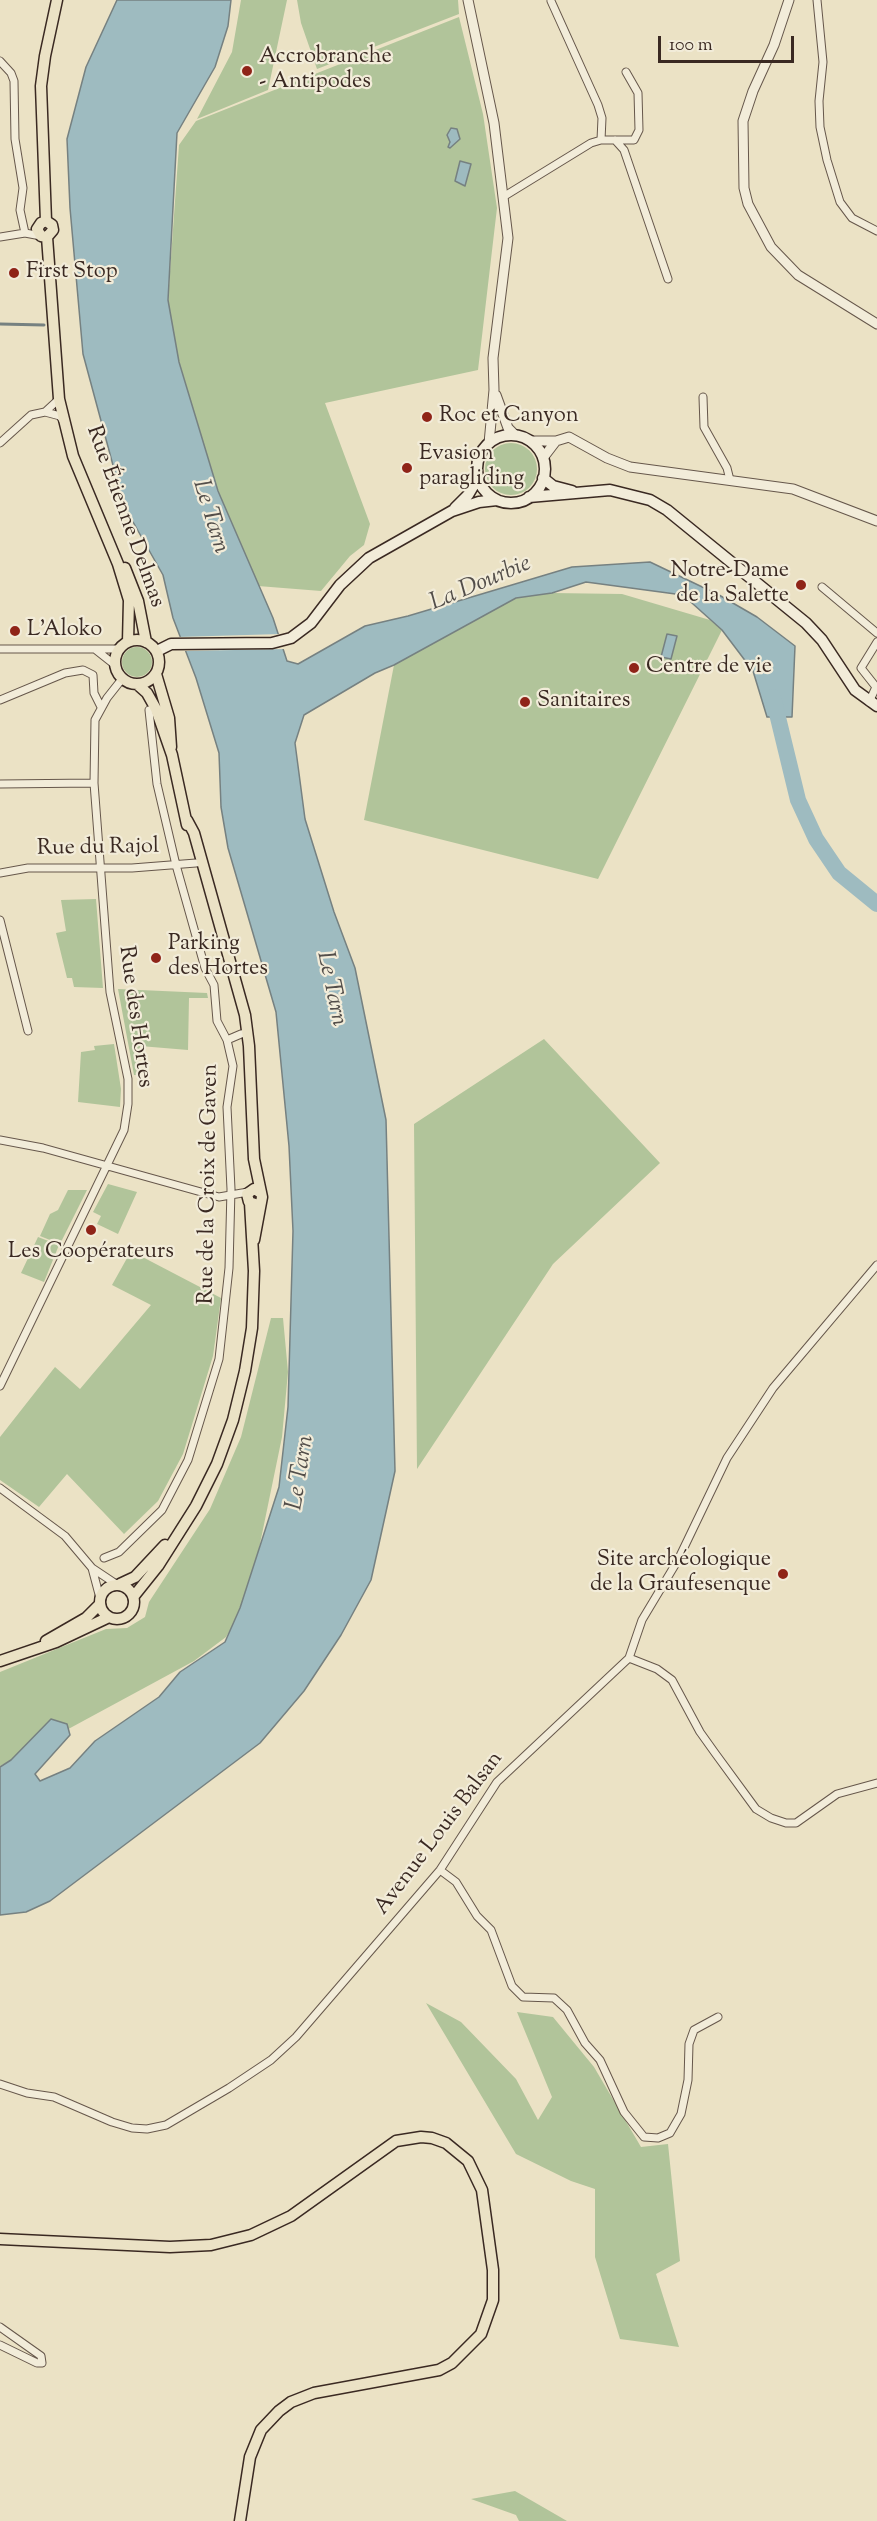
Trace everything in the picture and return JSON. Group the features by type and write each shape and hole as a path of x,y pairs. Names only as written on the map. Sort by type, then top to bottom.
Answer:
{"main road":[{"name":"Rue Étienne Delmas","path":"57,0 41,86 43,230 54,320 59,399 76,464 118,564 129,600 124,646"},
{"name":"Rue Étienne Delmas","path":"57,369 77,451 131,581 146,642"},
{"path":"452,511 468,495 478,478 478,460 489,443 501,436 515,435 530,441 543,458 543,478 530,497"},
{"path":"478,478 488,494 497,500"},
{"path":"543,478 553,486 585,492"},
{"path":"157,651 171,644 272,643 291,638 311,623 349,575 385,548 452,511 479,502 497,500 519,502 530,497 610,490 631,494 667,510 813,630 855,690 873,704"},
{"path":"138,685 146,683 156,674 160,663 157,651 146,642 137,640 124,646 115,665 122,679 138,685 152,701 172,755 187,820 188,836 215,914"},
{"path":"156,674 169,717 172,755"},
{"path":"134,1596 158,1566 196,1506 217,1464 239,1398 252,1328 254,1159 249,1046 244,1015 194,833 187,820"},
{"path":"238,999 241,1034 248,1063"},
{"path":"36,1647 86,1618 100,1601 105,1588 135,1577 173,1539"},
{"path":"0,1661 56,1642 109,1617 126,1617 134,1608 134,1596 129,1588 118,1584"},
{"path":"100,1601 109,1617"},
{"path":"0,2239 170,2247 230,2241 271,2227 291,2216 383,2148 407,2138 421,2137 446,2143 468,2161 482,2190 493,2270 493,2300 481,2334 458,2358 439,2370 314,2393 291,2402 279,2411 261,2430 250,2457 240,2521"}],"street":[{"path":"468,0 494,123 508,251 493,358 494,390 489,443"},
{"path":"789,0 774,45 753,91 743,121 744,178 748,204 771,247 798,275 877,324"},
{"path":"817,0 824,62 819,101 820,127 827,160 840,202 852,218 877,231"},
{"path":"551,1 598,105 602,118 601,140"},
{"path":"0,61 11,73 14,81 15,139 23,188 20,210 25,233"},
{"path":"503,197 591,143 601,140 634,140 638,136 638,93 626,72"},
{"path":"615,140 624,150 668,279"},
{"path":"0,237 43,230"},
{"path":"494,390 508,428 515,435"},
{"path":"703,397 704,427 727,468 730,480"},
{"path":"0,443 31,416 45,412 59,399"},
{"path":"45,412 60,416 65,424"},
{"path":"530,441 556,441 569,437 607,458 630,467 803,491 877,521"},
{"path":"543,458 556,441"},
{"path":"822,588 877,633"},
{"path":"873,704 876,687 861,668 877,642"},
{"path":"0,649 96,650 124,646"},
{"path":"96,650 115,665"},
{"path":"0,700 65,674 83,670 93,675 94,693 101,707 122,679"},
{"name":"Rue des Hortes","path":"0,1386 124,1130 128,1079 110,992 94,783 95,720 101,707"},
{"name":"Rue de la Croix de Gaven","path":"104,1558 119,1552 162,1510 188,1460 219,1359 229,1276 230,1196 227,1107 233,1066 226,1040 217,1021 214,985 206,968 176,865 157,784 149,710"},
{"path":"0,784 94,783"},
{"name":"Rue du Rajol","path":"0,873 28,868 99,868 196,863"},
{"path":"0,920 28,1031"},
{"path":"226,1040 241,1034"},
{"path":"0,1140 43,1148 219,1197 253,1197"},
{"name":"Avenue Louis Balsan","path":"0,2084 27,2093 62,2100 132,2128 147,2129 165,2126 271,2060 296,2037 440,1870 497,1782 629,1658 642,1620 678,1560 727,1458 773,1388 877,1265"},
{"path":"0,1488 65,1536 92,1568 118,1584"},
{"path":"92,1568 100,1601"},
{"path":"629,1658 657,1669 672,1680 700,1732 756,1809 771,1818 786,1823 796,1822 837,1794 877,1783"},
{"path":"440,1870 456,1882 477,1916 491,1930 512,1986 523,1997 554,1998 567,2010 585,2043 600,2060 624,2112 644,2137 658,2138 670,2133 681,2114 688,2080 688,2044 694,2030 718,2017"},
{"path":"0,2327 41,2356 42,2363 37,2364 0,2346"}],"green space":[{"name":"Accrobranche - Antipodes","path":"241,0 287,0 268,90 197,119 232,52"},
{"path":"297,0 458,0 459,14 317,69 301,23"},
{"path":"459,17 483,114 497,208 478,370 325,403 370,524 364,545 350,556 321,591 258,586 218,491 179,362 168,300 179,145 196,121"},
{"path":"506,443 516,443 530,450 537,469 530,488 516,495 506,495 496,491 489,484 485,474 485,464 489,454 496,447"},
{"path":"552,593 622,594 710,620 722,630 598,879 364,820 394,665 516,598"},
{"path":"137,647 143,648 151,656 151,668 143,676 137,677 131,676 123,668 122,662 123,656 131,648"},
{"path":"96,899 103,988 74,987 72,978 67,978 56,933 66,931 61,900"},
{"path":"118,989 207,993 208,998 189,998 188,1050 140,1046 137,1075 134,1075"},
{"path":"544,1039 660,1163 553,1264 417,1469 414,1124"},
{"path":"114,1044 121,1089 120,1107 78,1102 81,1052 95,1050 94,1046"},
{"path":"108,1184 137,1192 118,1234 97,1224 101,1216 93,1212"},
{"path":"68,1190 87,1190 60,1244 40,1236 50,1214 58,1210"},
{"path":"38,1237 59,1245 44,1282 21,1273"},
{"path":"131,1251 221,1298 213,1356 183,1454 158,1501 124,1534 67,1474 39,1507 0,1480 0,1437 55,1367 80,1389 151,1305 112,1285"},
{"path":"271,1318 283,1318 288,1372 282,1437 248,1602 226,1637 194,1661 0,1766 0,1672 106,1629 127,1628 145,1617 149,1602 210,1509 241,1437"},
{"path":"426,2003 461,2022 516,2079 538,2120 552,2097 517,2012 553,2017 594,2067 641,2147 668,2144 680,2261 656,2274 679,2347 620,2339 595,2257 595,2189 571,2181 516,2154"},
{"path":"515,2491 567,2521 519,2521 516,2515 471,2499"}],"water":[{"name":"Le Tarn","path":"117,0 231,0 228,26 215,67 177,133 168,300 179,362 218,491 273,618 287,661 298,664 365,626 408,616 572,567 650,562 719,595 757,617 795,646 792,717 767,717 753,671 722,630 683,595 586,582 552,593 516,598 394,665 375,673 304,715 295,743 305,819 334,912 355,968 386,1120 395,1471 371,1580 341,1635 304,1691 260,1743 50,1901 26,1912 0,1915 0,1767 11,1760 51,1719 67,1724 70,1735 35,1774 40,1781 70,1768 95,1741 159,1697 180,1672 225,1642 240,1608 279,1487 288,1407 293,1231 289,1146 276,1012 228,848 221,807 219,753 196,678 173,618 163,575 124,506 83,354 70,208 67,139 86,67"},
{"path":"451,128 457,129 460,139 450,148 447,135"},
{"path":"460,161 471,164 465,186 455,181"},
{"path":"667,634 677,636 671,659 661,657"}],"pier":[{"path":"281,634 286,649 183,651 178,637"}],"waterway":[{"path":"0,324 44,325"},
{"name":"La Dourbie","path":"773,697 798,800 816,839 839,873 877,904"}],"place":[{"name":"Accrobranche - Antipodes","path":"247,71"},
{"name":"First Stop","path":"14,273"},
{"name":"Roc et Canyon","path":"427,417"},
{"name":"Evasion paragliding","path":"407,468"},
{"name":"Notre-Dame de la Salette","path":"801,585"},
{"name":"L'Aloko","path":"15,631"},
{"name":"Centre de vie","path":"634,668"},
{"name":"Sanitaires","path":"525,702"},
{"name":"Parking des Hortes","path":"156,958"},
{"name":"Les Coopérateurs","path":"91,1230"},
{"name":"Site archéologique de la Graufesenque","path":"783,1574"}]}
